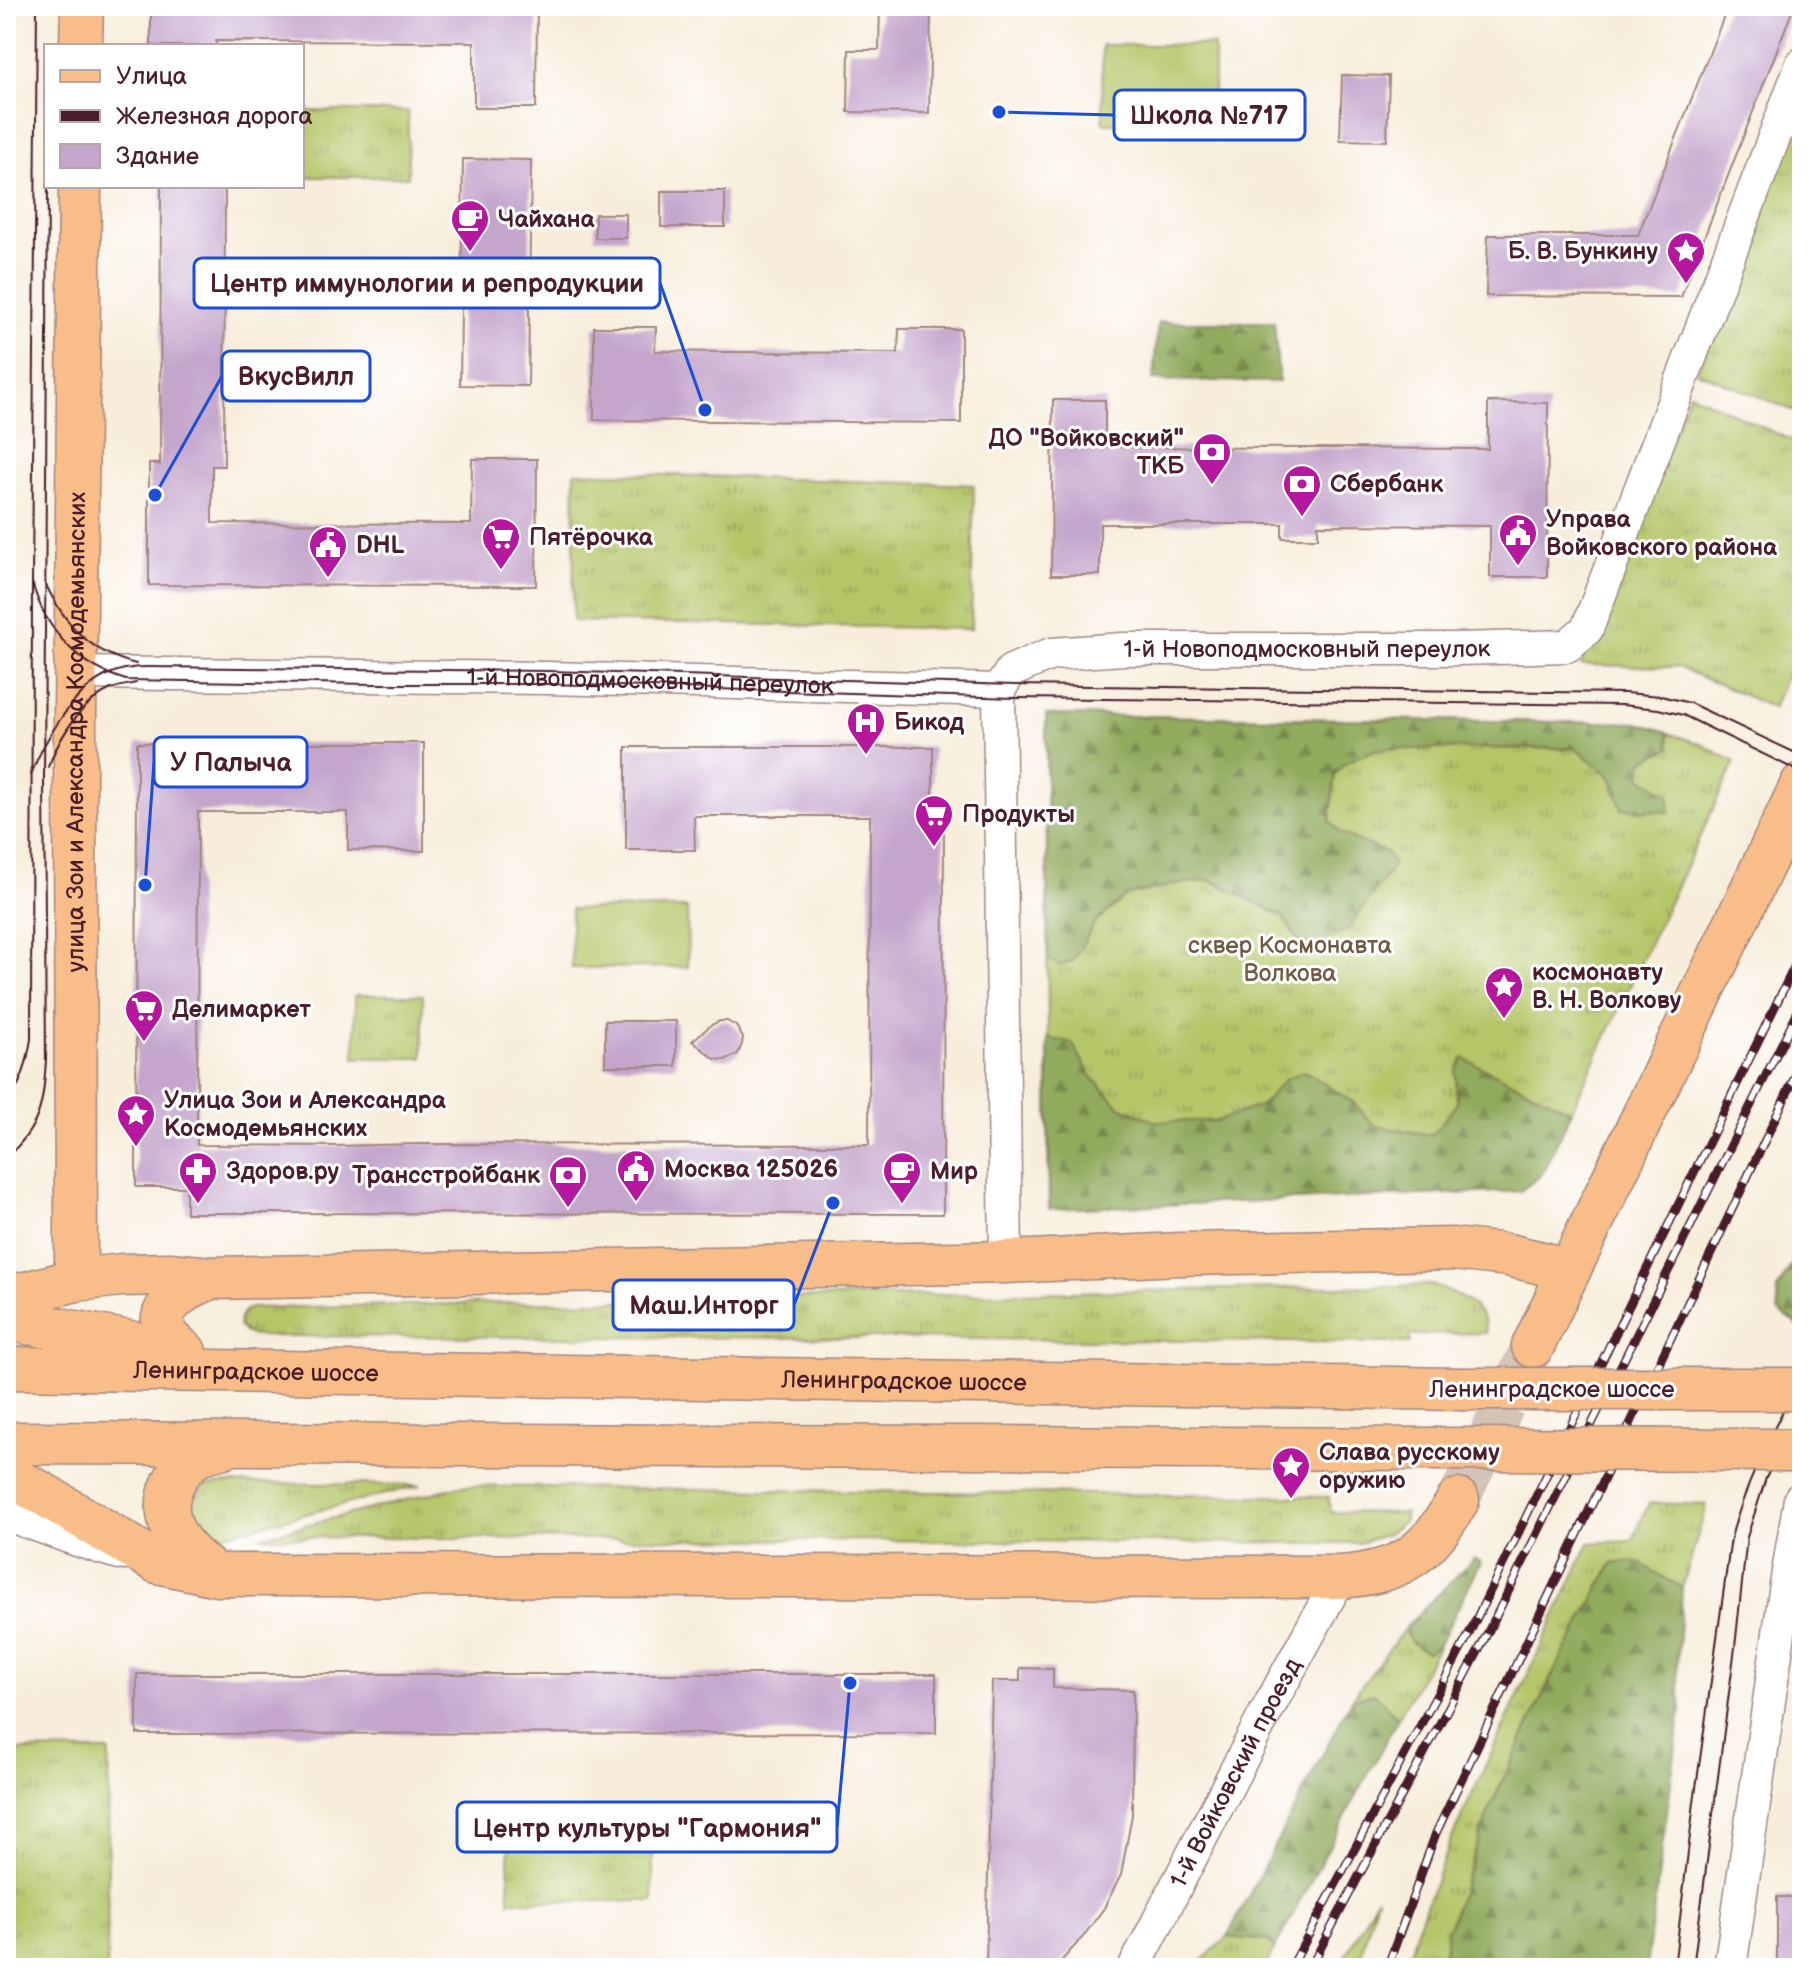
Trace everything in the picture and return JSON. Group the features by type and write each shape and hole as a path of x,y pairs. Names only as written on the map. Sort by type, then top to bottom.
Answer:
{"main road":[{"path":"81,44 82,6"},
{"name":"улица Зои и Александра Космодемьянских","path":"76,1280 80,188"},
{"path":"1533,1346 1802,784"},
{"path":"6,1298 76,1280 122,1275 169,1274 211,1278 1006,1262 1181,1254 1453,1249 1508,1255 1546,1264 1567,1274"},
{"path":"185,1352 170,1339 164,1329 163,1318 176,1297 190,1286 211,1278"},
{"path":"6,1319 185,1352 253,1371"},
{"name":"Ленинградское шоссе","path":"6,1368 1461,1389 1802,1389"},
{"path":"6,1443 1802,1450"},
{"path":"214,1574 192,1557 175,1536 167,1501 183,1468 198,1455 232,1444"},
{"path":"6,1475 157,1562 214,1574 1340,1577 1376,1573 1396,1566 1417,1553 1434,1537 1458,1500"}],"street":[{"name":"1-й Новоподмосковный переулок","path":"76,673 548,678 999,690 1011,671 1051,654 1123,649 1567,646 1587,629 1802,64"},
{"path":"999,690 1006,1262"},
{"path":"1730,1968 1794,1585 1800,1499"},
{"path":"6,1515 79,1542 157,1562"},
{"name":"1-й Войковский проезд","path":"1134,1968 1265,1714 1340,1577"}],"green space":[{"path":"1102,45 1214,45 1214,123 1103,123"},
{"path":"1802,86 1802,414 1697,372"},
{"path":"304,111 408,111 408,177 304,177"},
{"path":"1158,322 1274,322 1279,382 1153,380"},
{"path":"1689,393 1802,445 1802,640 1773,708 1678,667 1581,665"},
{"path":"575,472 974,485 971,629 573,621"},
{"name":"сквер Космонавта Волкова","path":"1046,715 1638,723 1701,744 1735,762 1541,1175 1520,1191 1049,1209"},
{"path":"1046,715 1638,723 1668,732 1670,748 1643,761 1641,777 1669,795 1670,812 1622,809 1611,777 1575,748 1376,749 1345,763 1335,774 1330,821 1340,833 1386,852 1394,865 1347,930 1317,944 1300,943 1282,916 1210,880 1127,895 1095,923 1073,961 1060,966 1048,959"},
{"path":"687,908 688,967 572,968 571,909"},
{"path":"355,995 423,995 423,1058 355,1058"},
{"path":"1048,1038 1072,1043 1091,1076 1118,1105 1154,1121 1217,1121 1262,1105 1286,1078 1305,1071 1354,1103 1375,1126 1432,1135 1457,1103 1456,1070 1463,1058 1572,1111 1541,1175 1520,1191 1049,1209"},
{"path":"1802,1246 1801,1328 1778,1311 1777,1290"},
{"path":"1432,1285 1459,1296 1477,1309 1486,1333 1410,1335 1410,1343 253,1336 239,1326 245,1310 252,1308"},
{"path":"222,1483 421,1485 218,1536 195,1523 192,1510 203,1486"},
{"path":"460,1486 1329,1497 1330,1512 1405,1513 1405,1520 1388,1534 1359,1543 259,1537"},
{"path":"1649,1503 1707,1505 1682,1588 1636,1561 1612,1564 1552,1676 1490,1808 1448,1930 1441,1968 1406,1968 1416,1932 1451,1840 1589,1543 1632,1541"},
{"path":"1474,1558 1481,1562 1440,1643 1428,1652 1415,1646 1406,1627"},
{"path":"1636,1561 1682,1588 1677,1666 1681,1708 1646,1968 1441,1968 1448,1930 1490,1808 1552,1676 1612,1564"},
{"path":"1406,1627 1406,1635 1428,1652 1440,1643 1398,1718 1374,1693 1351,1700"},
{"path":"1374,1693 1398,1718 1274,1950 1270,1941 1227,1937 1351,1700"},
{"path":"6,1750 109,1751 107,1968 6,1968"},
{"path":"509,1816 653,1816 653,1901 509,1901"},
{"path":"1377,1897 1357,1968 1339,1968"},
{"path":"1227,1937 1270,1941 1274,1950 1264,1968 1194,1968"}],"building":[{"path":"151,6 537,6 536,108 474,108 474,42 216,41 216,44 151,44"},
{"path":"880,6 931,6 929,113 848,112 849,50 879,50"},
{"path":"1728,6 1794,6 1681,297 1486,296 1488,235 1638,235"},
{"path":"1342,75 1389,76 1387,141 1340,140"},
{"path":"463,159 531,160 528,386 460,385"},
{"path":"161,188 225,188 224,466 212,466 212,523 471,524 472,459 537,459 536,586 149,585 149,464 160,464"},
{"path":"661,191 725,191 725,227 661,227"},
{"path":"595,214 626,214 626,238 595,238"},
{"path":"594,327 656,327 655,351 898,353 899,329 961,329 961,423 594,420"},
{"path":"1053,400 1105,400 1105,447 1488,449 1488,402 1548,403 1547,577 1490,577 1490,526 1318,525 1318,538 1282,538 1282,524 1100,524 1100,575 1051,575"},
{"path":"137,743 424,743 424,851 348,850 348,812 198,812 197,1145 335,1146 869,1145 870,816 694,816 695,850 626,850 626,747 933,747 933,813 944,813 943,1214 186,1213 186,1187 136,1187"},
{"path":"605,1021 676,1021 676,1066 605,1066"},
{"path":"720,1021 736,1026 743,1038 738,1054 725,1060 715,1059 692,1041"},
{"path":"1020,1668 1053,1669 1053,1688 1133,1690 1132,1815 1121,1875 1104,1908 1055,1968 986,1968 992,1681 1020,1681"},
{"path":"137,1674 936,1674 936,1733 137,1734"},
{"path":"1777,1897 1802,1897 1802,1968 1777,1968"}],"tunnel":[{"path":"1458,1500 1533,1346"}],"tram line":[{"path":"6,1104 23,1073 31,1039 37,6"},
{"path":"6,1158 27,1136 38,1114 46,1060 44,778 48,188"},
{"path":"32,582 45,616 66,644 93,666 126,680 549,684 1016,698 1622,705 1683,715 1802,773"},
{"path":"46,585 62,613 82,636 106,653 136,664"},
{"path":"31,775 51,734 81,694 110,674 147,667 549,671 1015,685 1625,693 1661,696 1690,703 1802,756"},
{"path":"48,767 65,733 90,703 111,689 136,683"},
{"path":"1674,1968 1731,1538 1753,1475 1802,1373"},
{"path":"1693,1968 1747,1537 1766,1478 1802,1405"}],"railway":[{"path":"1291,1968 1467,1638 1802,951"},
{"path":"1310,1968 1479,1650 1802,1003"},
{"path":"1387,1968 1436,1833 1802,1062"}],"place":[{"name":"Школа №717","path":"999,112"},
{"name":"Чайхана","path":"470,253"},
{"name":"Б. В. Бункину","path":"1686,285"},
{"name":"Центр иммунологии и репродукции","path":"705,410"},
{"name":"ДО \"Войковский\" ТКБ","path":"1212,486"},
{"name":"ВкусВилл","path":"155,495"},
{"name":"Сбербанк","path":"1302,518"},
{"name":"Управа Войковского района","path":"1518,567"},
{"name":"Пятёрочка","path":"501,571"},
{"name":"DHL","path":"328,579"},
{"name":"Бикод","path":"866,756"},
{"name":"Продукты","path":"934,848"},
{"name":"У Палыча","path":"145,885"},
{"name":"космонавту В. Н. Волкову","path":"1504,1020"},
{"name":"Делимаркет","path":"144,1043"},
{"name":"Улица Зои и Александра Космодемьянских","path":"136,1148"},
{"name":"Москва 125026","path":"636,1203"},
{"name":"Маш.Инторг","path":"833,1203"},
{"name":"Здоров.ру","path":"198,1205"},
{"name":"Мир","path":"902,1205"},
{"name":"Трансстройбанк","path":"568,1209"},
{"name":"Слава русскому оружию","path":"1291,1500"},
{"name":"Центр культуры \"Гармония\"","path":"850,1683"}]}
